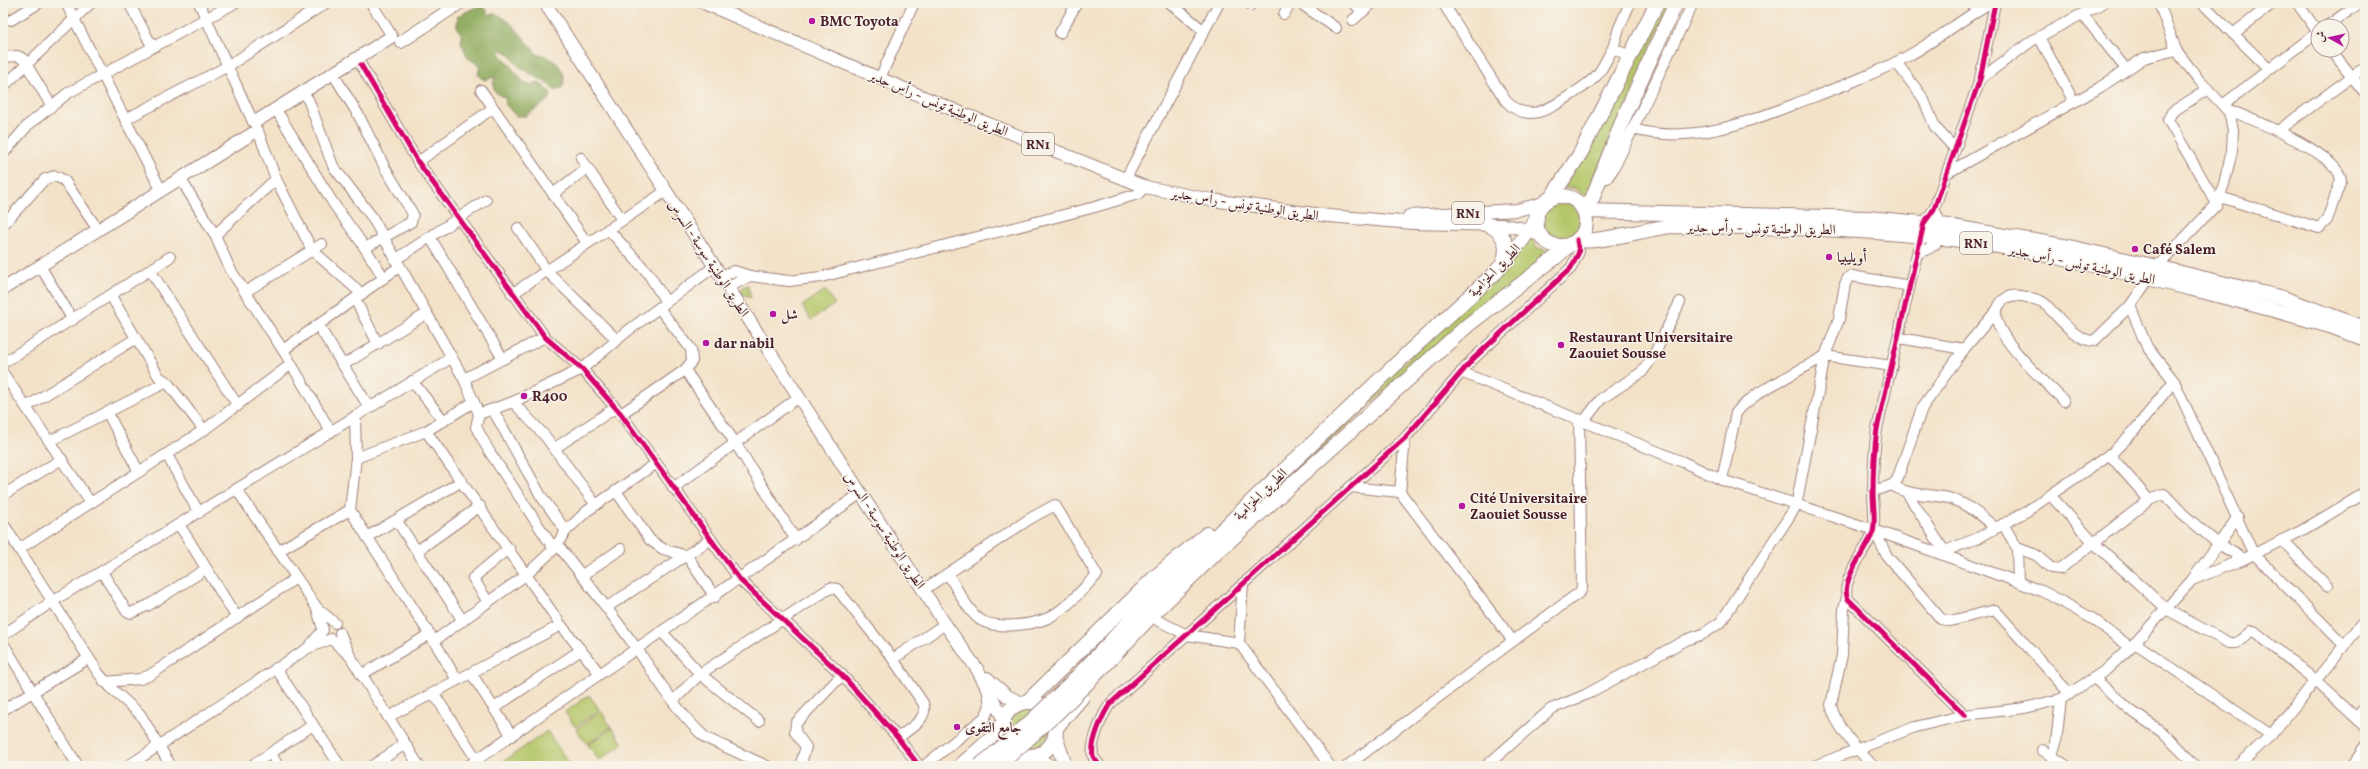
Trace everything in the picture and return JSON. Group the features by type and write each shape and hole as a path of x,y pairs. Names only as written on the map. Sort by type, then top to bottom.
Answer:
{"highway":[{"path":"1542,236 1537,218 1580,154 1631,57 1657,3"},
{"path":"1574,242 1584,229 1583,210 1592,198 1626,112 1676,3"},
{"path":"1598,183 1603,202 1617,211"},
{"name":"RN1","path":"1548,200 1566,197 1573,199 1583,210"},
{"name":"الطريق الوطنية تونس - رأس جدير","path":"1583,210 1868,218 1941,232 2069,247 2154,272 2283,298 2364,337"},
{"name":"الطريق الحزامية","path":"998,766 1057,713 1101,661 1142,608 1257,496 1504,263 1537,218"},
{"path":"1486,224 1497,230 1504,239 1507,252 1504,263"},
{"name":"الطريق الوطنية تونس - رأس جدير","path":"1574,242 1592,242 1656,227 1673,226 1923,229"},
{"name":"RN1","path":"1542,236 1555,245 1574,242"},
{"name":"الطريق الحزامية","path":"979,766 1101,661 1468,325 1556,258 1574,242"},
{"path":"960,766 992,738 1011,709 1025,703 1171,563 1257,496"},
{"path":"1011,766 1028,756 1046,750 1055,732 1073,706 1158,620 1214,567 1268,507"},
{"path":"1025,703 1043,707 1050,713 1065,766"},
{"path":"1003,721 1005,741 1017,754 1028,756 1049,766"}],"main road":[{"path":"3,289 180,178 255,127 280,116 362,65 444,3"},
{"path":"3,281 158,184 255,127 395,39 460,3"},
{"name":"الطريق الوطنية تونس - رأس جدير","path":"704,3 880,78 1145,187 1180,195 1270,209 1329,216 1413,223 1503,225 1528,230 1542,236"},
{"name":"الطريق الوطنية سوسة - السرس","path":"545,4 945,624 977,668 988,687 1003,721"},
{"name":"الطريق الوطنية تونس - رأس جدير","path":"1390,220 1412,215 1517,210 1548,200"},
{"name":"الطريق الوطنية سوسة - السرس","path":"977,668 1007,696 1025,703"}],"street":[{"path":"11,20 39,3"},
{"path":"66,3 158,184"},
{"path":"3,88 91,3"},
{"path":"129,3 152,46"},
{"path":"199,3 255,127 276,179 312,250 358,297 378,344"},
{"path":"3,154 28,125 51,105 82,84 235,3"},
{"path":"126,119 228,66 326,3"},
{"path":"371,3 395,39"},
{"path":"880,78 914,3"},
{"path":"1060,33 1076,3"},
{"path":"1170,3 1204,31"},
{"path":"1125,180 1219,3"},
{"path":"1284,14 1290,3"},
{"path":"1300,3 1336,28"},
{"path":"1354,3 1362,12"},
{"path":"1353,20 1373,3"},
{"path":"1443,3 1506,102 1514,110 1524,113 1548,109 1589,83 1598,74 1614,48 1619,28 1630,3"},
{"path":"1598,183 1611,174 1693,3"},
{"path":"1633,129 1670,135 1726,128 1744,124 1821,94 1896,62 1927,45 1990,3"},
{"path":"1873,766 1857,749 1833,713 1831,705 1842,654 1844,609 1852,570 1868,546 1874,530 1873,491 1877,429 1923,229 1934,209 1980,80 1995,3"},
{"path":"1980,80 2039,37 2083,15 2103,3"},
{"path":"2202,3 2269,69"},
{"path":"2233,34 2273,3"},
{"path":"2297,3 2310,21"},
{"path":"2338,18 2360,3"},
{"path":"2160,4 2176,50 2185,64 2225,107 2278,131 2311,149 2335,167 2341,180 2325,225 2314,228 2219,200 2168,120 2172,112 2208,89"},
{"path":"2083,15 2126,69"},
{"path":"2039,37 2074,102"},
{"path":"2225,107 2269,69 2310,38"},
{"path":"1614,48 1631,57"},
{"path":"1946,174 2074,102 2144,58 2176,50"},
{"path":"3,57 18,56 28,64 51,105"},
{"path":"2337,58 2351,78 2365,93"},
{"path":"1896,62 1923,98 1935,126 1955,149"},
{"path":"362,65 418,162 512,294 545,337 582,369 618,411 740,580 781,620 842,675 898,738 918,766"},
{"path":"2278,131 2365,67"},
{"path":"337,80 359,116 385,168 413,214 411,222 365,248"},
{"path":"481,90 587,243"},
{"path":"308,99 333,166 372,217 397,264 464,379 479,414 476,428 489,451 555,546 582,575 607,607 673,701 706,738 767,766"},
{"path":"1873,491 1892,485 1898,480 1922,408 1964,349 2006,298 2013,294 2040,300 2064,324 2086,340 2091,341 2097,339 2130,306 2154,272 2219,200 2233,141 2233,130 2225,107"},
{"path":"418,162 493,108"},
{"path":"280,116 333,203 384,278"},
{"path":"581,158 622,220"},
{"path":"553,194 587,168"},
{"path":"3,225 45,179 55,176 64,180 94,224"},
{"path":"180,178 215,235 230,269 283,350 290,365 331,432"},
{"path":"215,235 276,179"},
{"path":"479,414 513,402 582,369 663,305 718,271 734,271 750,276 789,281 821,277 1095,208 1138,194 1145,187"},
{"path":"512,294 666,191"},
{"path":"283,350 384,278 397,264 430,237 486,200"},
{"path":"1918,253 1937,244 1941,232 1934,209"},
{"path":"518,228 547,271 617,340"},
{"path":"555,448 684,370 692,361 691,349 663,305 648,273 608,229"},
{"path":"430,237 503,359"},
{"path":"1100,766 1094,757 1093,751 1107,708 1243,583 1405,438 1461,372 1567,272 1574,242"},
{"path":"244,292 322,244"},
{"path":"3,363 111,296 170,257"},
{"path":"40,266 73,320"},
{"path":"150,270 238,406"},
{"path":"729,287 750,276"},
{"path":"1486,766 1551,708 1585,695 1686,640 1714,628 1721,622 1796,506 1826,356 1839,319 1845,284 1850,276 1910,286"},
{"path":"111,296 135,339 159,377 167,382 204,430"},
{"path":"1346,766 1513,640 1580,592 1582,588 1582,420 1601,399 1642,372 1653,357 1680,302"},
{"path":"2130,306 2147,347 2174,380 2238,517 2253,553 2344,645"},
{"path":"1997,310 2000,329 2006,340 2064,401"},
{"path":"343,365 426,314"},
{"path":"318,325 370,407"},
{"path":"464,379 545,337"},
{"path":"1899,338 1964,349"},
{"path":"26,407 135,339"},
{"path":"1722,480 1736,413 1742,406 1760,392 1826,356 1892,366"},
{"path":"3,635 53,602 180,526 355,416 451,358"},
{"path":"19,549 204,430 238,406 290,365"},
{"path":"684,370 736,444 796,540"},
{"path":"1461,372 1582,420 1722,480 1796,506 1947,554 2053,597 2086,615 2271,735"},
{"path":"3,373 90,502"},
{"path":"1947,554 2051,496 2110,454 2134,431 2174,380"},
{"path":"412,381 444,421"},
{"path":"50,441 167,382"},
{"path":"673,488 736,444 799,397"},
{"path":"356,458 426,431 474,402"},
{"path":"513,402 555,448 596,505"},
{"path":"493,410 541,496 566,531"},
{"path":"107,412 139,472"},
{"path":"355,416 356,458 350,510 432,637 457,680"},
{"path":"426,431 528,574 561,625 600,674"},
{"path":"1405,438 1400,492 1513,640"},
{"path":"2110,454 2149,500"},
{"path":"167,455 199,514"},
{"path":"3,495 62,460"},
{"path":"362,674 463,620 528,574 555,546 566,531 596,505 656,464"},
{"path":"367,537 462,482"},
{"path":"1892,485 1907,493 1950,499 1966,505 1999,526 2017,548 2032,553 2051,568 2060,569 2092,542 2149,500 2161,494 2166,495 2182,514 2217,543 2244,559"},
{"path":"1350,487 1400,492"},
{"path":"237,490 317,608 340,627 340,633 350,656 419,766"},
{"path":"616,491 653,544 686,556 715,597"},
{"path":"468,766 636,648 740,580 861,493"},
{"path":"1907,493 1947,554"},
{"path":"2192,580 2244,559 2253,553 2301,531 2365,493"},
{"path":"2051,496 2092,542 2166,609 2229,643 2237,643 2251,631 2254,631 2316,681 2365,726"},
{"path":"923,590 1031,518 1055,505 1097,575 1061,609 1048,618 1007,626 994,625 980,620 974,615 948,574"},
{"path":"417,551 480,506"},
{"path":"278,551 350,510"},
{"path":"1814,766 1914,728 1965,715 2025,708 2066,697 2094,678 2132,645 2192,580 2217,543 2238,517"},
{"path":"397,520 463,620"},
{"path":"3,523 104,682 140,714 160,745 171,766"},
{"path":"180,526 237,618"},
{"path":"1874,530 1887,556 1941,619 1950,621 1995,610 2066,697"},
{"path":"607,607 711,539"},
{"path":"2282,540 2327,586"},
{"path":"488,602 473,578 509,548"},
{"path":"2017,548 2018,582"},
{"path":"582,575 621,549"},
{"path":"102,572 127,612 132,613 143,609 206,569"},
{"path":"104,682 140,679 150,675 296,578"},
{"path":"1243,583 1239,643 1330,766"},
{"path":"673,701 700,674 830,588 833,588 893,659 923,703 925,710 923,717 898,738"},
{"path":"1847,597 1965,715"},
{"path":"317,608 325,636 331,639 350,656"},
{"path":"1158,620 1187,635 1239,643"},
{"path":"2242,765 2271,735 2365,620"},
{"path":"308,648 326,624 335,622"},
{"path":"893,659 945,624"},
{"path":"388,716 434,694 457,680 561,625"},
{"path":"662,632 700,674 759,720"},
{"path":"128,766 276,668 308,648 337,638 340,633"},
{"path":"3,643 78,766"},
{"path":"494,708 581,650"},
{"path":"3,710 89,658"},
{"path":"276,668 340,766"},
{"path":"471,673 512,736"},
{"path":"800,766 806,747 795,732 796,723 842,675"},
{"path":"2094,678 2130,710 2162,732 2196,766"},
{"path":"924,766 985,717 990,706 988,687"},
{"path":"434,694 477,760"},
{"path":"2051,757 2066,697"},
{"path":"2356,717 2365,708"},
{"path":"251,766 313,725"},
{"path":"372,766 405,744"},
{"path":"2352,766 2365,747"},
{"path":"2042,750 2067,766"},
{"path":"271,753 278,766"}],"green space":[{"path":"1662,3 1670,3 1588,198 1574,188 1563,188"},
{"path":"478,6 486,9 488,15 495,14 508,21 515,27 537,54 543,55 554,61 562,70 564,82 562,88 554,90 546,83 520,67 509,54 502,50 499,52 525,84 531,85 538,82 551,93 550,99 525,116 516,116 506,105 505,97 501,96 494,90 495,77 484,80 478,75 480,66 468,58 461,43 462,36 457,26 458,16"},
{"path":"1561,202 1574,208 1580,221 1574,234 1561,240 1548,234 1542,221 1548,208"},
{"path":"1532,236 1536,247 1557,254 1371,403 1269,499 1229,530 1350,418 1367,399"},
{"path":"748,285 751,298 741,293 743,287"},
{"path":"825,290 835,304 811,320 802,306"},
{"path":"589,695 600,710 575,727 565,712"},
{"path":"1033,708 1040,711 1046,717 1049,728 1048,736 1040,745 1033,748 1025,748 1018,745 1010,736 1009,724 1012,717 1021,709"},
{"path":"601,711 611,727 587,744 576,729"},
{"path":"612,728 623,743 599,761 588,745"},
{"path":"547,731 571,766 497,766"}],"cycle path":[{"path":"1965,715 1848,599 1846,592 1850,575 1870,539 1874,528 1873,469 1877,429 1924,223 1934,209 1980,79 1995,3"},
{"path":"361,65 418,162 545,337 582,369 621,414 740,580 842,675 898,738 919,766"},
{"path":"1100,766 1093,756 1093,744 1104,714 1111,703 1405,438 1472,360 1571,268 1579,252 1577,240"}],"place":[{"name":"BMC Toyota","path":"812,21"},
{"name":"Café Salem","path":"2135,249"},
{"name":"أويليبيا","path":"1829,257"},
{"name":"شل","path":"773,314"},
{"name":"dar nabil","path":"706,343"},
{"name":"Restaurant Universitaire Zaouiet Sousse","path":"1561,345"},
{"name":"R400","path":"524,396"},
{"name":"Cité Universitaire Zaouiet Sousse","path":"1462,506"},
{"name":"جامع التقوى","path":"957,727"}]}
